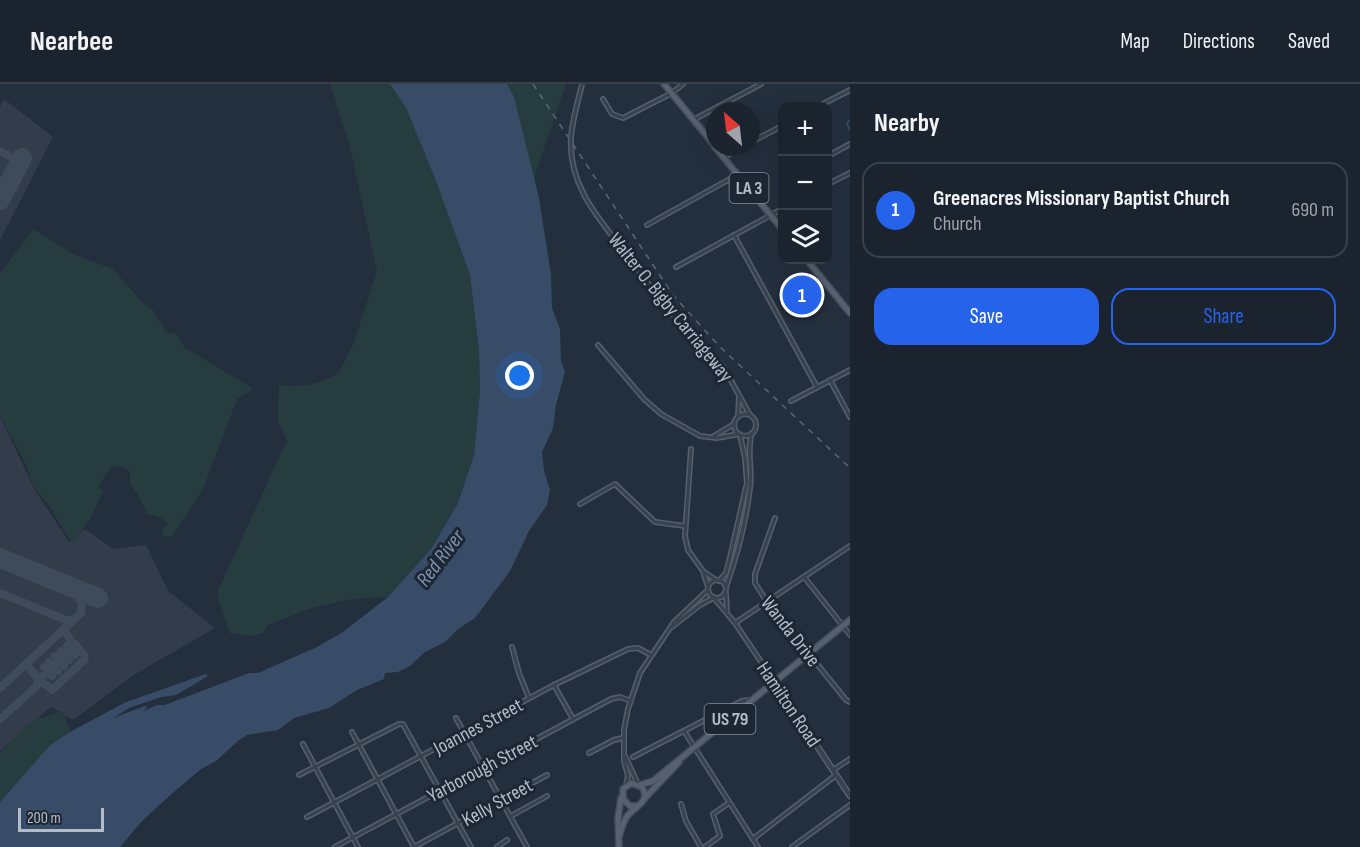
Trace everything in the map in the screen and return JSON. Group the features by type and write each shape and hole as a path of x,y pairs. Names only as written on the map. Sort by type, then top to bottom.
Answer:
{"main road":[{"name":"LA 3","path":"664,84 706,136"},
{"name":"LA 3","path":"724,157 778,224"},
{"path":"810,264 850,313"},
{"name":"US 79","path":"619,847 618,818 626,787 631,783 653,781 850,620"},
{"name":"US 79","path":"619,837 627,815 642,803 684,756"},
{"path":"639,784 644,789 645,798"},
{"path":"622,796 627,805 637,806"}],"street":[{"name":"Walter O. Bigby Carriageway","path":"582,84 571,137 571,153 574,173 588,204 669,311 723,366 750,416"},
{"path":"603,99 612,114 623,118 672,93 683,84"},
{"path":"693,120 761,84"},
{"path":"827,102 850,90"},
{"path":"760,138 778,128"},
{"path":"832,154 850,144"},
{"path":"832,182 850,173"},
{"path":"647,225 738,174"},
{"path":"676,267 781,210"},
{"path":"734,235 817,387"},
{"path":"598,345 644,399 661,414 700,436 713,437 740,434 747,436 752,433 756,424 750,416 744,414 737,418 734,424 713,437"},
{"path":"791,401 850,370"},
{"path":"830,380 850,417"},
{"name":"Walter O. Bigby Carriageway","path":"737,418 740,408 739,395"},
{"path":"626,787 628,776 623,738 625,720 640,673 677,619 708,589 710,583 719,580 726,573 747,483 740,434 734,424"},
{"name":"Hamilton Road","path":"728,613 726,589 749,499 751,470 749,445 752,433"},
{"path":"691,449 685,526 688,550 703,571 713,598"},
{"path":"580,504 615,484 656,522 685,526"},
{"name":"Wanda Drive","path":"775,518 754,578 755,583 766,602 849,702"},
{"path":"735,623 850,546"},
{"path":"671,628 700,605 713,598 720,598 726,589 719,580 703,571"},
{"path":"804,577 850,635"},
{"name":"Hamilton Road","path":"713,598 735,623 850,796"},
{"path":"512,647 529,698"},
{"name":"Joannes Street","path":"307,817 529,698 628,649 638,648 651,655"},
{"path":"554,685 573,719"},
{"name":"Yarborough Street","path":"335,847 614,698 631,700"},
{"path":"633,757 742,701 751,702"},
{"path":"456,718 527,847"},
{"path":"299,775 403,724 471,847"},
{"path":"684,731 758,847"},
{"path":"352,732 414,847"},
{"path":"589,753 614,740 623,738"},
{"path":"303,744 358,847"},
{"path":"625,756 639,784"},
{"path":"833,770 850,759"},
{"name":"Kelly Street","path":"414,847 547,775"},
{"path":"753,839 836,775"},
{"path":"511,816 547,796"},
{"path":"681,804 685,818 703,847 720,836 713,814 729,803"},
{"path":"792,847 850,805"},
{"path":"497,847 507,840"}],"shaded area":[{"path":"4,99 53,137 0,240 0,107"},
{"path":"0,417 36,492 69,542 85,529 113,549 146,545 168,591 215,628 132,676 73,720 51,707 0,751"}],"green space":[{"path":"330,84 390,84 406,108 436,181 470,275 479,351 480,391 474,455 458,503 431,549 388,597 351,599 309,609 268,625 263,633 251,636 229,633 217,593 287,440 278,421 279,385 310,384 338,374 354,342 377,271 350,147"},
{"path":"507,84 566,84 533,181 514,97"},
{"path":"34,229 73,254 113,269 144,304 153,310 166,332 176,334 184,347 251,387 252,390 237,399 203,489 172,536 163,536 162,530 168,524 161,518 148,514 130,484 130,471 112,466 98,486 103,491 91,517 73,543 34,487 25,463 0,416 0,273"},
{"path":"63,711 70,732 50,745 0,802 0,753 26,726 37,719"}],"water":[{"name":"Red River","path":"390,84 507,84 514,97 539,198 551,275 552,308 560,329 561,361 565,372 556,405 553,428 542,452 544,471 550,490 547,505 529,531 510,571 475,618 458,629 445,642 425,652 410,666 398,672 385,673 384,679 357,690 329,708 294,718 278,730 247,735 167,798 141,822 120,847 0,847 0,802 50,745 124,703 206,674 208,676 176,695 161,697 129,708 113,718 145,706 147,707 144,711 157,705 165,705 249,673 258,673 317,647 343,632 388,597 431,549 458,503 474,455 480,391 479,351 470,275 436,181 406,108"}],"waterway":[{"path":"850,120 847,123 850,131"}],"taxiway":[{"path":"0,151 20,162"},
{"path":"0,688 81,613 82,602 69,586"},
{"path":"0,593 66,620 74,620"},
{"path":"28,662 28,667 38,678 41,678 75,646 65,629"},
{"path":"41,678 41,681 52,690 84,660 85,656 75,644"},
{"path":"67,646 75,655"},
{"path":"61,651 69,660"},
{"path":"55,656 64,666"},
{"path":"49,662 58,671"},
{"path":"44,667 52,676"},
{"path":"0,719 36,687 37,676"}],"runway":[{"path":"0,200 22,158"},
{"path":"0,558 98,598"}],"railway":[{"path":"533,84 673,295 719,346 850,468"}],"place":[{"name":"Greenacres Missionary Baptist Church","path":"802,295"}]}
